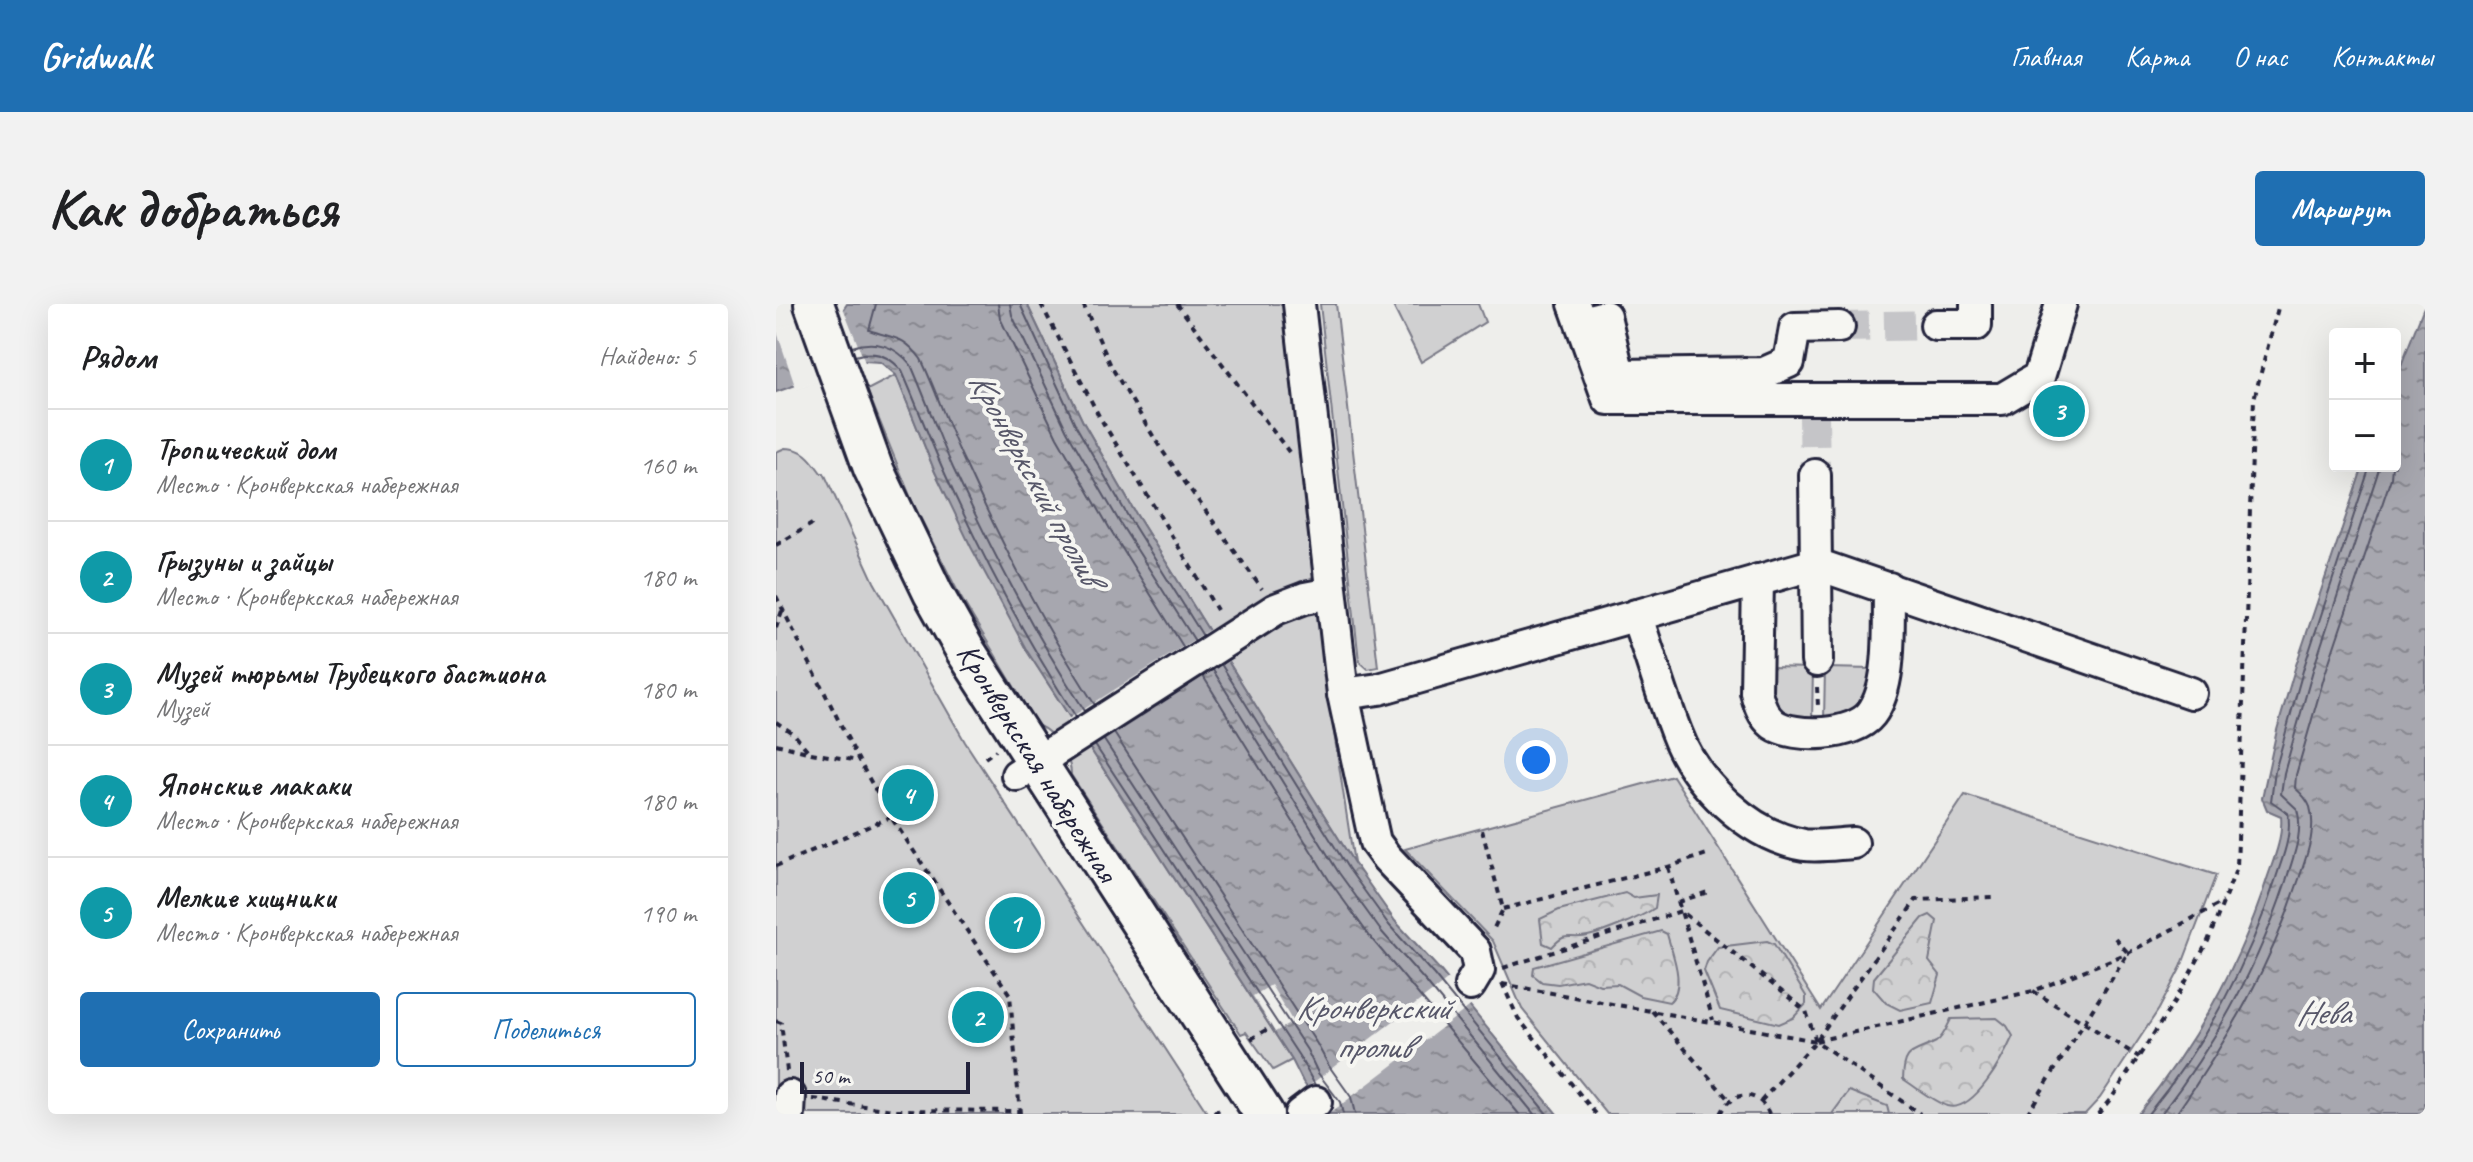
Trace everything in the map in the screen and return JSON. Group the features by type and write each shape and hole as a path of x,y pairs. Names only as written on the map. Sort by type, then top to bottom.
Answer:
{"main road":[{"path":"788,304 834,396"},
{"path":"814,304 834,396"},
{"name":"Кронверкская набережная","path":"834,396 885,555 946,664 1037,762 1264,1114"},
{"name":"Кронверкская набережная","path":"1037,762 1224,1112"}],"lane":[{"path":"1299,304 1343,694 1375,842 1475,951 1480,984"},
{"path":"1936,325 1976,325 1976,304"},
{"path":"1839,327 1808,316 1795,328 1789,362 1764,373 1619,375 1605,316 1577,313 1608,399 1814,407 1965,407 2002,399 2039,377 2058,341 2061,304"},
{"path":"1815,475 1817,661"},
{"path":"1343,694 1379,689 1816,564 2191,693"},
{"path":"1758,580 1755,683 1761,709 1770,722 1781,729 1818,732 1840,732 1857,726 1871,715 1886,671 1889,588"},
{"path":"1037,762 1276,609 1305,598 1331,593"},
{"path":"1636,615 1676,733 1690,758 1716,792 1740,817 1769,836 1805,845 1853,843"}],"path":[{"path":"1041,304 1099,416 1217,610"},
{"path":"1083,304 1112,368 1161,449 1267,596"},
{"path":"1177,304 1294,458"},
{"path":"2098,1114 2175,1001 2208,941 2237,867 2254,399 2279,304"},
{"path":"776,545 812,524"},
{"path":"776,596 859,761 891,817 1010,995 1020,1112 789,1105 781,1023 776,1021"},
{"path":"776,628 783,608"},
{"path":"1817,661 1818,732"},
{"path":"776,722 794,734 811,753"},
{"path":"776,744 859,761"},
{"path":"776,866 891,817"},
{"path":"1482,830 1503,909 1487,941"},
{"path":"1503,909 1668,867 1710,853"},
{"path":"1668,867 1713,1020"},
{"path":"1678,902 1711,891"},
{"path":"1761,1101 1816,1041 1916,900 1994,897"},
{"path":"1816,1041 2033,991 2128,953 2223,902"},
{"path":"1681,911 1806,1011 1816,1041"},
{"path":"1596,1114 1518,1018 1497,970 1681,911"},
{"path":"2115,938 2128,953"},
{"path":"2027,1114 2128,953"},
{"path":"1480,984 1502,984 1651,1009 1816,1041 1920,1114"},
{"path":"2033,991 2139,1057"},
{"path":"1651,1009 1729,1100"},
{"path":"1249,1040 1271,1027"},
{"path":"1720,1114 1729,1100 1745,1095 1761,1101 1769,1114"}],"green space":[{"path":"1027,304 1285,304 1333,726 1354,863 1136,514 1083,422"},
{"path":"1320,304 1336,304 1378,667 1368,669 1359,661"},
{"path":"1392,304 1478,304 1485,322 1421,362"},
{"path":"896,375 935,472 1027,651 1292,1060 1273,1070 1246,1032 1241,1034 1071,775 1061,746 1037,725 960,596 912,501 867,390"},
{"path":"785,448 802,452 824,473 874,582 965,742 1208,1114 776,1114 776,452"},
{"path":"1768,667 1813,668 1812,721 1790,715 1777,704"},
{"path":"1825,668 1874,669 1860,708 1824,721"},
{"path":"1673,776 1821,1010 1965,795 2216,875 2181,967 2159,1009 2100,1098 2085,1114 1607,1114 1522,1009 1493,941 1405,849"},
{"path":"1625,893 1634,898 1657,895 1655,908 1598,933 1565,937 1552,947 1543,943 1540,919 1559,910"},
{"path":"1930,915 1937,921 1929,961 1940,975 1932,1003 1900,1010 1886,1003 1873,988 1874,978 1923,918"},
{"path":"1661,931 1667,934 1677,970 1677,988 1669,1002 1640,996 1618,984 1600,985 1585,979 1558,984 1542,982 1533,975 1534,967"},
{"path":"1767,941 1774,944 1806,996 1806,1004 1793,1018 1779,1024 1720,1010 1704,971 1718,947"},
{"path":"1997,1018 2013,1036 1987,1082 1967,1101 1957,1106 1947,1106 1903,1079 1905,1062 1911,1053 1938,1040 1951,1019"},
{"path":"1849,1091 1887,1106 1889,1114 1832,1114"}],"water":[{"name":"Кронверкский пролив","path":"847,304 1027,304 1083,422 1136,514 1354,863 1395,921 1440,970 1557,1114 1327,1114 1303,1082 1292,1060 1027,651 935,472 896,375 880,362 864,361 776,392 776,333 843,310"},
{"name":"Нева","path":"2425,304 2425,1114 2138,1114 2179,1059 2230,971 2276,854 2281,816 2267,810 2262,798 2277,730 2361,472 2401,472 2401,366"}],"pier":[{"path":"842,305 866,365 796,389 776,329"},
{"path":"1212,628 1232,659 1085,752 1065,721"},
{"path":"1451,977 1473,1004 1325,1114 1306,1088"},
{"path":"1271,985 1293,1022 1275,1032 1253,996"}],"tunnel":[{"path":"1839,327 1936,325"},
{"path":"1814,416 1815,475"}],"place":[{"name":"Музей тюрьмы Трубецкого бастиона","path":"2059,411"},
{"name":"Японские макаки","path":"908,795"},
{"name":"Мелкие хищники","path":"909,898"},
{"name":"Тропический дом","path":"1015,923"},
{"name":"Грызуны и зайцы","path":"978,1017"}]}
